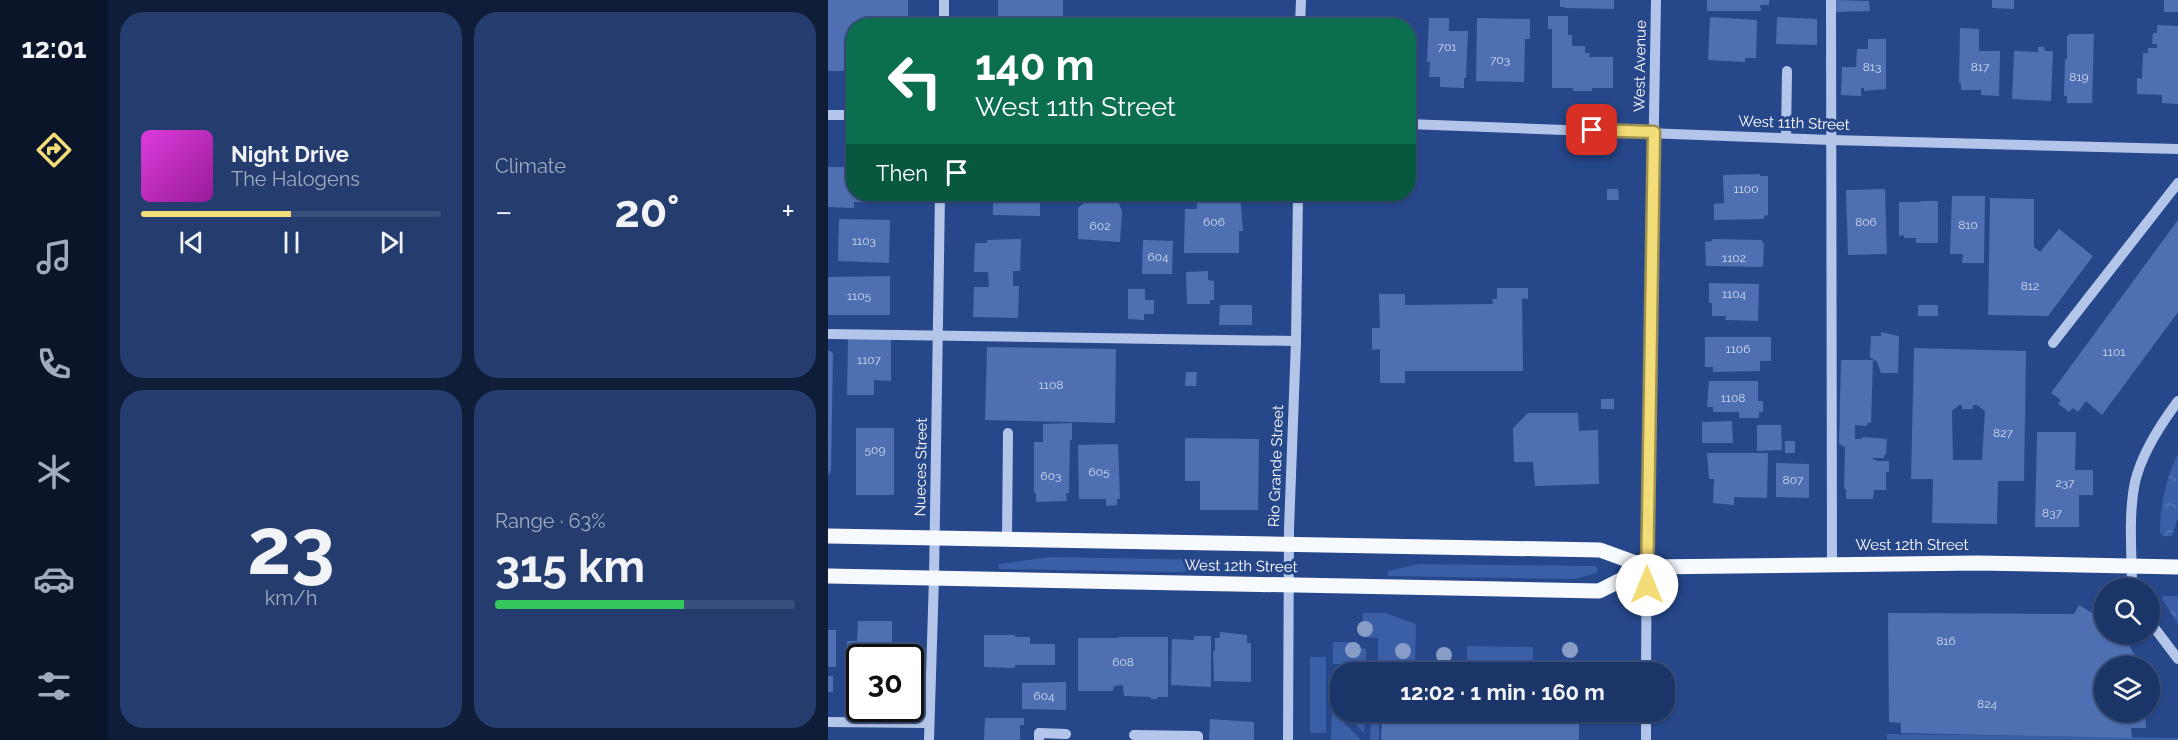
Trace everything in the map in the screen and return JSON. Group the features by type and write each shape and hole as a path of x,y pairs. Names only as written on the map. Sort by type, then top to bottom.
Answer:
{"main road":[{"name":"West 12th Street","path":"828,536 1600,550 1647,567 1978,563 2171,567"},
{"name":"West 12th Street","path":"828,576 1599,591 1647,567"}],"street":[{"path":"944,0 944,18"},
{"path":"1300,18 1301,0"},
{"name":"West Avenue","path":"1646,662 1656,0"},
{"path":"1831,0 1832,564"},
{"path":"1786,138 1787,71"},
{"path":"828,115 846,115"},
{"name":"West 11th Street","path":"1416,124 1831,140 2178,149"},
{"path":"2054,343 2178,183"},
{"name":"Nueces Street","path":"929,740 935,538 940,201"},
{"name":"Rio Grande Street","path":"1288,740 1289,544 1298,201"},
{"path":"828,334 1296,340"},
{"path":"2132,578 2131,519 2135,482 2147,449 2178,401"},
{"path":"1007,539 1008,433"},
{"path":"2160,635 2178,659"},
{"path":"828,722 929,723"},
{"path":"1646,722 1646,740"},
{"path":"1039,740 1039,733 1066,734"},
{"path":"1134,735 1198,736 1198,740"}],"green space":[{"path":"2178,454 2178,517 2172,536 2165,536 2165,538 2160,532 2161,512 2167,482"},
{"path":"1050,557 1211,560 1211,565 1178,572 999,569 999,564"},
{"path":"1419,564 1595,566 1598,570 1596,573 1574,579 1388,576 1388,571"},
{"path":"2164,596 2178,596 2178,624 2162,599"},
{"path":"1363,613 1385,613 1416,624 1415,662 1378,662 1378,638 1363,637"},
{"path":"1333,642 1357,642 1357,648 1366,649 1366,662 1333,662"},
{"path":"1467,646 1533,647 1533,662 1467,662"},
{"path":"1310,657 1326,657 1326,733 1310,733"},
{"path":"1332,722 1344,722 1361,740 1331,740"},
{"path":"1354,722 1364,722 1364,733"},
{"path":"1371,722 1379,722 1379,740 1370,740"},
{"path":"1887,734 2178,738 2178,740 1887,740"}],"building":[{"path":"828,0 908,0 908,18 846,18 846,71 828,71"},
{"path":"998,0 1063,0 1063,18 998,18"},
{"path":"1560,0 1614,0 1614,9 1565,8 1560,7"},
{"path":"1707,0 1769,0 1769,5 1760,5 1761,11 1707,11"},
{"path":"1835,0 1869,1 1870,11 1835,12"},
{"path":"1992,0 2014,0 2014,9 1992,8"},
{"path":"2164,0 2178,0 2178,12 2164,12"},
{"path":"1548,16 1568,16 1568,35 1572,35 1572,46 1585,46 1585,53 1590,53 1589,57 1613,57 1613,88 1573,91 1573,88 1552,88 1552,29 1548,29"},
{"path":"1710,17 1757,20 1756,58 1745,58 1745,62 1708,60"},
{"path":"1777,17 1817,19 1817,45 1776,44"},
{"path":"1429,18 1449,18 1449,31 1468,31 1464,88 1440,87 1440,77 1429,77 1430,62 1427,62"},
{"path":"1477,18 1530,19 1530,39 1525,39 1524,82 1476,81"},
{"path":"2157,25 2178,26 2178,104 2162,103 2162,95 2137,94 2137,78 2142,79 2143,53 2148,53 2148,48 2157,48 2157,44 2152,44 2153,33 2157,33"},
{"path":"1960,28 1979,29 1979,51 2000,51 1999,96 1981,95 1981,90 1961,90 1961,83 1959,83"},
{"path":"2094,34 2092,103 2067,103 2067,96 2064,96 2067,36"},
{"path":"1868,39 1886,39 1886,89 1864,91 1864,88 1861,88 1861,96 1841,95 1842,67 1856,67 1857,49 1868,49"},
{"path":"2038,47 2044,47 2045,51 2053,51 2051,101 2012,99 2014,51 2038,52"},
{"path":"828,167 846,167 846,201 891,201 891,203 854,202 854,208 828,207"},
{"path":"1760,174 1760,176 1768,176 1768,215 1764,216 1764,219 1714,220 1714,204 1724,203 1723,175"},
{"path":"1607,189 1618,189 1619,200 1607,200"},
{"path":"1885,189 1887,254 1848,255 1846,190"},
{"path":"1952,196 1985,196 1984,263 1962,263 1963,254 1950,254"},
{"path":"1990,198 2034,199 2034,247 2040,252 2059,229 2093,256 2048,316 1988,315"},
{"path":"993,201 1040,201 1040,216 993,215"},
{"path":"1118,201 1122,212 1120,242 1078,239 1078,208 1085,202"},
{"path":"1197,201 1241,201 1243,231 1239,231 1239,253 1184,253 1185,209 1197,209"},
{"path":"1938,201 1938,243 1916,243 1916,238 1899,236 1899,202"},
{"path":"839,219 890,220 889,263 838,261"},
{"path":"2178,220 2178,312 2102,415 2086,401 2078,412 2073,408 2069,412 2058,404 2061,400 2051,393"},
{"path":"1021,239 1020,271 1013,271 1013,286 1019,286 1018,318 973,317 974,287 989,287 988,272 974,272 975,243 987,243 987,240"},
{"path":"1712,239 1762,240 1764,243 1763,267 1706,266 1705,242 1712,241"},
{"path":"1143,240 1173,241 1172,274 1142,274"},
{"path":"1208,271 1208,280 1214,281 1214,300 1210,300 1210,304 1187,304 1186,272"},
{"path":"890,276 890,315 828,315 828,277"},
{"path":"1709,283 1759,284 1758,321 1725,320 1726,316 1712,316 1712,303 1709,303"},
{"path":"1497,288 1528,288 1528,299 1522,298 1523,371 1405,371 1405,383 1380,383 1380,349 1372,350 1372,328 1380,328 1379,294 1405,294 1405,305 1493,304 1492,299 1497,299"},
{"path":"1128,289 1145,289 1145,300 1154,300 1154,314 1144,314 1144,320 1128,319"},
{"path":"1220,305 1252,305 1252,325 1219,325"},
{"path":"1918,305 1938,305 1938,316 1918,316"},
{"path":"1881,332 1899,336 1898,373 1881,373 1877,362 1870,357 1871,336 1881,336"},
{"path":"1705,337 1771,337 1771,361 1760,361 1760,371 1713,372 1713,367 1705,367"},
{"path":"848,339 891,339 891,381 874,380 874,395 847,395"},
{"path":"987,347 1116,349 1115,423 985,420"},
{"path":"1914,348 2026,351 2024,481 1998,481 1997,524 1932,523 1933,479 1911,479","holes":["1962,405 1962,409 1973,409 1973,405 1977,405 1985,411 1982,460 1953,460 1952,411"]},
{"path":"828,350 833,353 831,470 828,476"},
{"path":"1841,360 1873,360 1871,423 1867,423 1867,426 1855,425 1855,439 1863,437 1887,439 1884,458 1871,458 1877,461 1889,461 1889,472 1886,472 1886,490 1874,490 1873,499 1846,499 1846,489 1844,489 1845,447 1839,444"},
{"path":"1186,372 1197,372 1196,386 1185,386"},
{"path":"1709,381 1758,381 1758,401 1763,401 1763,412 1759,412 1759,418 1739,418 1739,412 1713,412 1713,407 1707,407"},
{"path":"1601,399 1614,399 1614,409 1601,409"},
{"path":"1528,413 1578,413 1579,431 1598,430 1599,484 1535,486 1533,462 1514,462 1513,428"},
{"path":"1732,421 1733,443 1702,443 1702,422"},
{"path":"1072,423 1067,501 1036,502 1034,442 1043,442 1043,424"},
{"path":"1757,425 1781,425 1782,450 1757,451"},
{"path":"856,428 894,428 894,495 856,495"},
{"path":"2037,432 2076,432 2075,470 2093,470 2093,495 2079,495 2079,527 2035,527"},
{"path":"1185,438 1259,439 1258,510 1200,510 1200,481 1185,481"},
{"path":"1785,441 1795,441 1795,453 1785,453"},
{"path":"1118,444 1120,499 1117,499 1117,505 1106,506 1106,499 1079,499 1078,445"},
{"path":"1707,453 1768,453 1767,498 1734,497 1734,505 1713,503 1714,479 1709,479"},
{"path":"1776,463 1809,464 1809,498 1776,497"},
{"path":"2079,605 2094,614 2094,644 2129,644 2135,656 2094,656 2094,722 2146,722 2146,728 2131,728 2132,738 1901,733 1901,723 1889,722 1888,613 2074,614"},
{"path":"858,621 892,621 892,644 847,644 847,641 857,641"},
{"path":"828,630 836,630 836,667 828,667"},
{"path":"1220,632 1247,635 1247,643 1251,643 1251,682 1214,681 1213,651 1215,651 1215,638 1220,638"},
{"path":"984,635 1015,635 1015,637 1030,637 1030,644 1055,644 1055,665 1015,665 1015,668 984,667"},
{"path":"1194,636 1211,636 1211,687 1171,685 1172,639 1194,640"},
{"path":"1168,637 1168,697 1151,699 1151,697 1124,696 1123,685 1114,686 1113,691 1078,691 1078,638"},
{"path":"828,676 833,676 833,692 828,692"},
{"path":"1066,682 1066,710 1022,709 1022,683"},
{"path":"985,718 1024,718 1024,725 1020,725 1020,740 984,740"},
{"path":"1210,719 1254,722 1254,740 1209,740"},
{"path":"1382,722 1579,722 1579,740 1381,740"}],"route":[{"path":"1592,130 1654,132 1647,585"}]}
